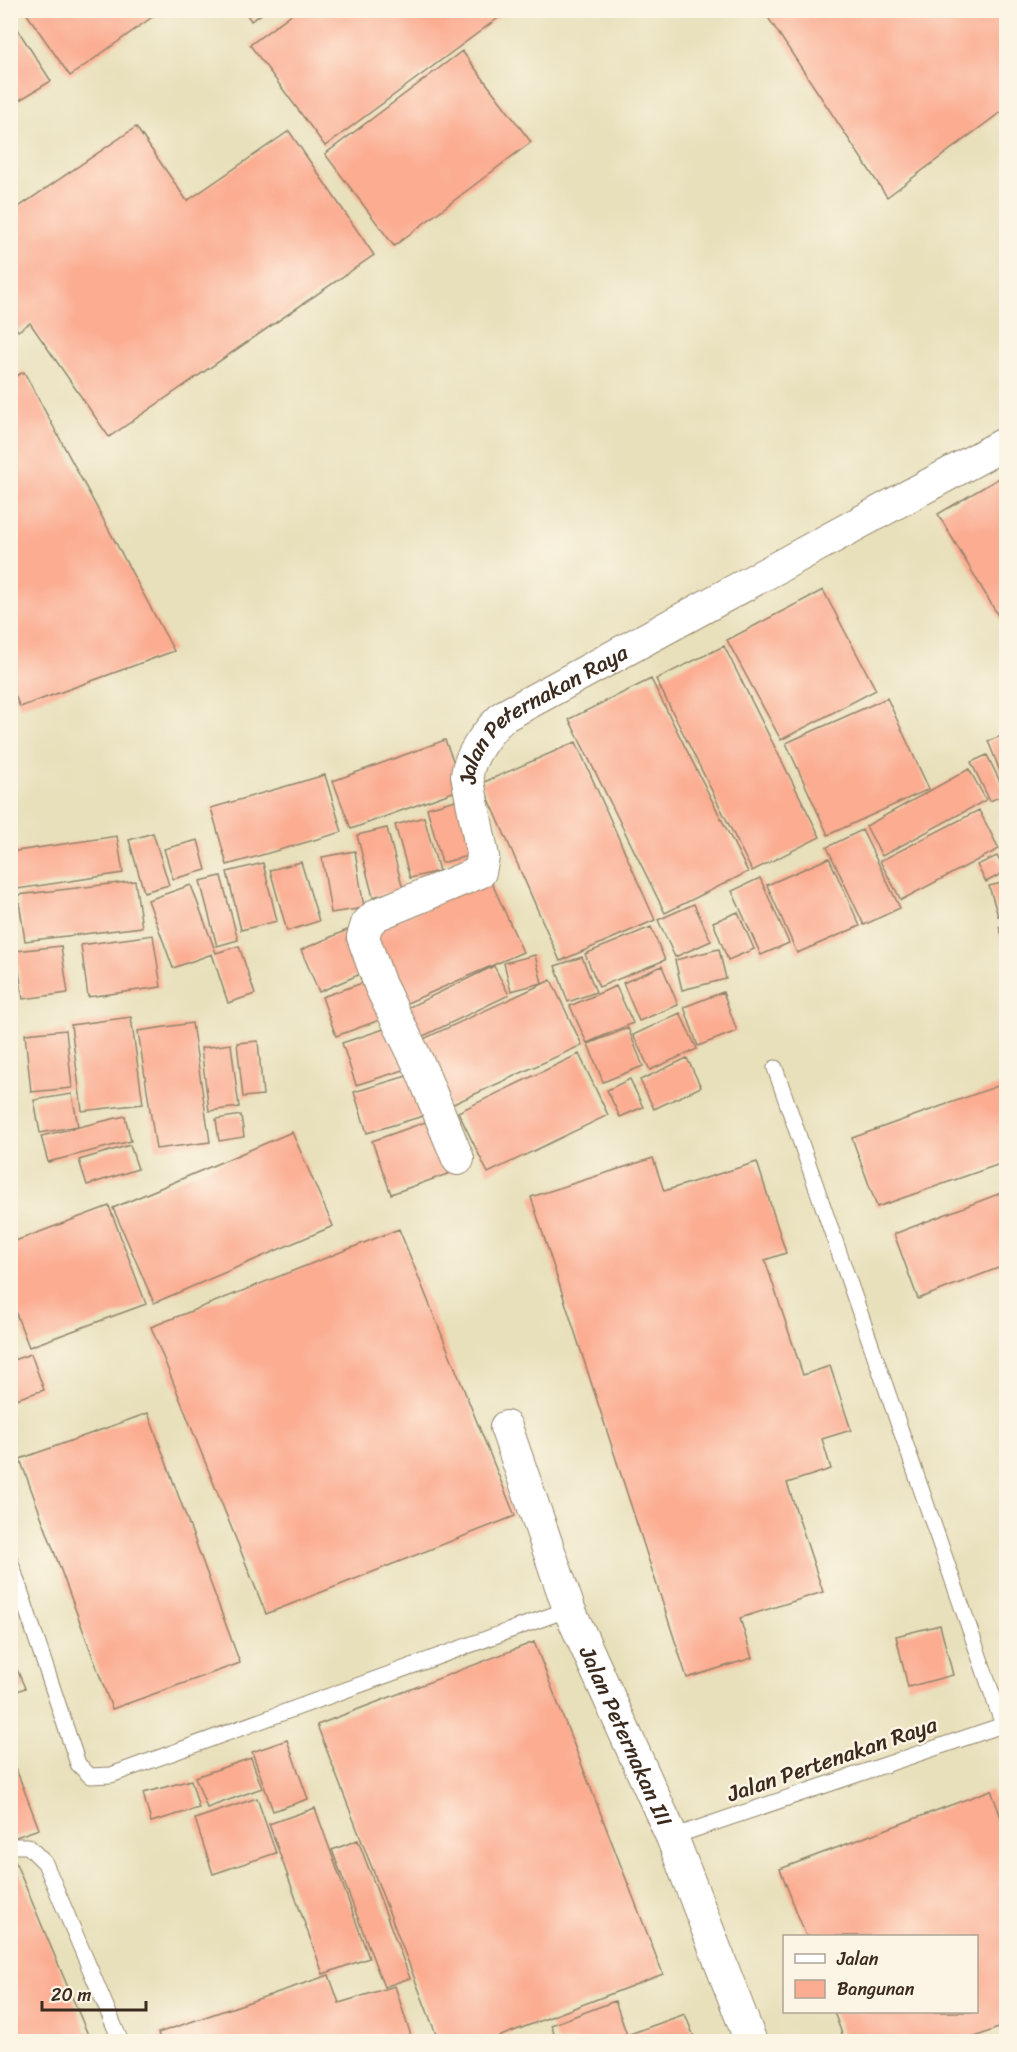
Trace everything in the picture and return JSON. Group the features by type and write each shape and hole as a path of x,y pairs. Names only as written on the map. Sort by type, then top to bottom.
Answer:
{"street":[{"name":"Jalan Peternakan Raya","path":"458,1159 421,1069 380,985 363,937 367,924 375,915 480,872 483,867 483,857 467,770 492,727 514,711 1006,443"},
{"name":"Jalan Peternakan III","path":"506,1427 569,1609 672,1838 751,2042"}],"lane":[{"path":"775,1068 1005,1725"},
{"path":"10,1560 78,1764 90,1776 111,1775 569,1609"},
{"name":"Jalan Pertenakan Raya","path":"672,1838 1005,1725"},
{"path":"10,1846 28,1846 45,1863 122,2042"}],"building":[{"path":"24,10 162,10 70,76"},
{"path":"244,10 268,10 251,21"},
{"path":"297,10 509,10 325,146 250,45"},
{"path":"775,10 1006,10 1006,108 887,197 767,16"},
{"path":"10,18 51,81 10,106"},
{"path":"462,51 531,142 394,246 325,154"},
{"path":"136,127 187,201 289,131 374,255 109,437 30,323 18,331 10,320 10,213"},
{"path":"24,372 174,651 20,707 10,684 10,379"},
{"path":"1006,474 1006,629 938,514"},
{"path":"823,590 876,690 781,740 727,640"},
{"path":"724,646 820,837 752,871 656,679"},
{"path":"651,679 748,872 665,913 569,719"},
{"path":"887,698 929,789 828,835 786,743"},
{"path":"1006,734 1006,786 988,741"},
{"path":"445,740 464,788 351,829 333,781"},
{"path":"576,742 655,920 560,961 482,783"},
{"path":"987,755 1006,794 990,801 971,762"},
{"path":"969,769 986,800 882,856 866,826"},
{"path":"325,775 342,832 227,865 211,808"},
{"path":"463,798 478,853 442,863 427,808"},
{"path":"979,810 999,849 901,900 880,861"},
{"path":"424,817 439,871 410,878 395,825"},
{"path":"387,828 403,889 373,897 357,835"},
{"path":"862,830 900,908 864,925 827,847"},
{"path":"153,833 169,885 144,892 129,840"},
{"path":"117,836 123,873 11,890 10,852"},
{"path":"198,840 206,870 173,879 164,849"},
{"path":"355,851 364,908 331,913 322,857"},
{"path":"997,856 1005,872 986,882 977,865"},
{"path":"829,858 860,926 797,953 767,885"},
{"path":"301,862 319,921 287,931 270,870"},
{"path":"263,863 277,921 241,930 227,872"},
{"path":"221,876 238,940 217,946 200,881"},
{"path":"760,878 789,943 761,955 732,891"},
{"path":"490,879 523,952 405,1004 372,931"},
{"path":"135,881 142,927 25,941 18,895"},
{"path":"1006,882 1006,914 998,916 989,886"},
{"path":"191,885 216,953 239,946 255,994 228,1003 212,954 173,968 148,900"},
{"path":"694,904 711,941 675,957 658,920"},
{"path":"738,912 754,949 728,960 713,922"},
{"path":"1006,924 1006,946 999,927"},
{"path":"651,927 665,960 599,987 585,954"},
{"path":"347,930 365,972 319,992 301,950"},
{"path":"153,935 161,987 88,997 81,945"},
{"path":"61,946 68,993 23,999 16,951"},
{"path":"719,949 726,979 682,990 675,960"},
{"path":"535,955 542,983 511,991 504,963"},
{"path":"582,957 596,992 568,1002 555,966"},
{"path":"494,966 509,995 417,1039 403,1010"},
{"path":"662,966 678,1005 639,1021 623,983"},
{"path":"374,979 388,1017 336,1036 322,997"},
{"path":"551,980 582,1045 449,1106 419,1041"},
{"path":"616,986 633,1023 587,1043 570,1006"},
{"path":"723,992 737,1031 698,1046 684,1007"},
{"path":"680,1013 697,1049 650,1070 633,1035"},
{"path":"131,1017 143,1104 82,1111 71,1025"},
{"path":"192,1023 210,1142 156,1149 138,1031"},
{"path":"396,1025 410,1068 356,1085 342,1043"},
{"path":"628,1028 643,1066 603,1082 588,1044"},
{"path":"66,1030 72,1088 31,1092 25,1034"},
{"path":"258,1041 263,1095 243,1097 237,1043"},
{"path":"231,1044 239,1107 209,1111 201,1048"},
{"path":"579,1054 608,1115 488,1173 458,1112"},
{"path":"687,1058 701,1087 654,1109 640,1080"},
{"path":"420,1072 433,1113 367,1133 354,1092"},
{"path":"630,1079 643,1107 620,1117 607,1090"},
{"path":"1006,1083 1006,1162 877,1207 852,1138"},
{"path":"72,1094 78,1126 40,1133 34,1100"},
{"path":"241,1115 244,1137 219,1141 216,1119"},
{"path":"125,1116 131,1141 48,1162 41,1136"},
{"path":"437,1118 456,1171 391,1194 372,1141"},
{"path":"292,1132 333,1226 154,1303 113,1208"},
{"path":"130,1145 138,1169 87,1185 79,1160"},
{"path":"653,1158 664,1191 757,1162 786,1253 765,1260 803,1375 830,1366 851,1430 822,1439 831,1469 787,1483 823,1592 740,1618 752,1658 687,1678 531,1197"},
{"path":"1006,1191 1006,1265 918,1299 894,1234"},
{"path":"109,1206 146,1304 29,1347 10,1298 10,1243"},
{"path":"399,1229 515,1516 266,1614 151,1327"},
{"path":"31,1354 44,1390 10,1401 10,1361"},
{"path":"148,1413 240,1663 112,1709 20,1459"},
{"path":"940,1625 953,1675 908,1687 896,1636"},
{"path":"534,1642 663,1974 485,2042 439,2042 317,1725"},
{"path":"10,1653 25,1688 10,1694"},
{"path":"287,1740 308,1799 273,1811 252,1752"},
{"path":"10,1753 39,1829 10,1839"},
{"path":"251,1758 262,1788 207,1808 195,1777"},
{"path":"191,1780 199,1808 151,1822 143,1793"},
{"path":"991,1790 1006,1831 1006,2025 962,2042 845,2042 834,2013 978,2013 978,1935 806,1935 780,1869"},
{"path":"257,1798 276,1853 213,1874 195,1819"},
{"path":"315,1808 369,1958 323,1974 269,1824"},
{"path":"358,1840 410,1978 384,1987 332,1850"},
{"path":"14,1859 91,2042 10,2042 10,1860"},
{"path":"329,1975 339,2003 395,1986 413,2042 161,2042 158,2033"},
{"path":"615,2001 627,2035 685,2014 696,2042 557,2042 551,2025"}]}
